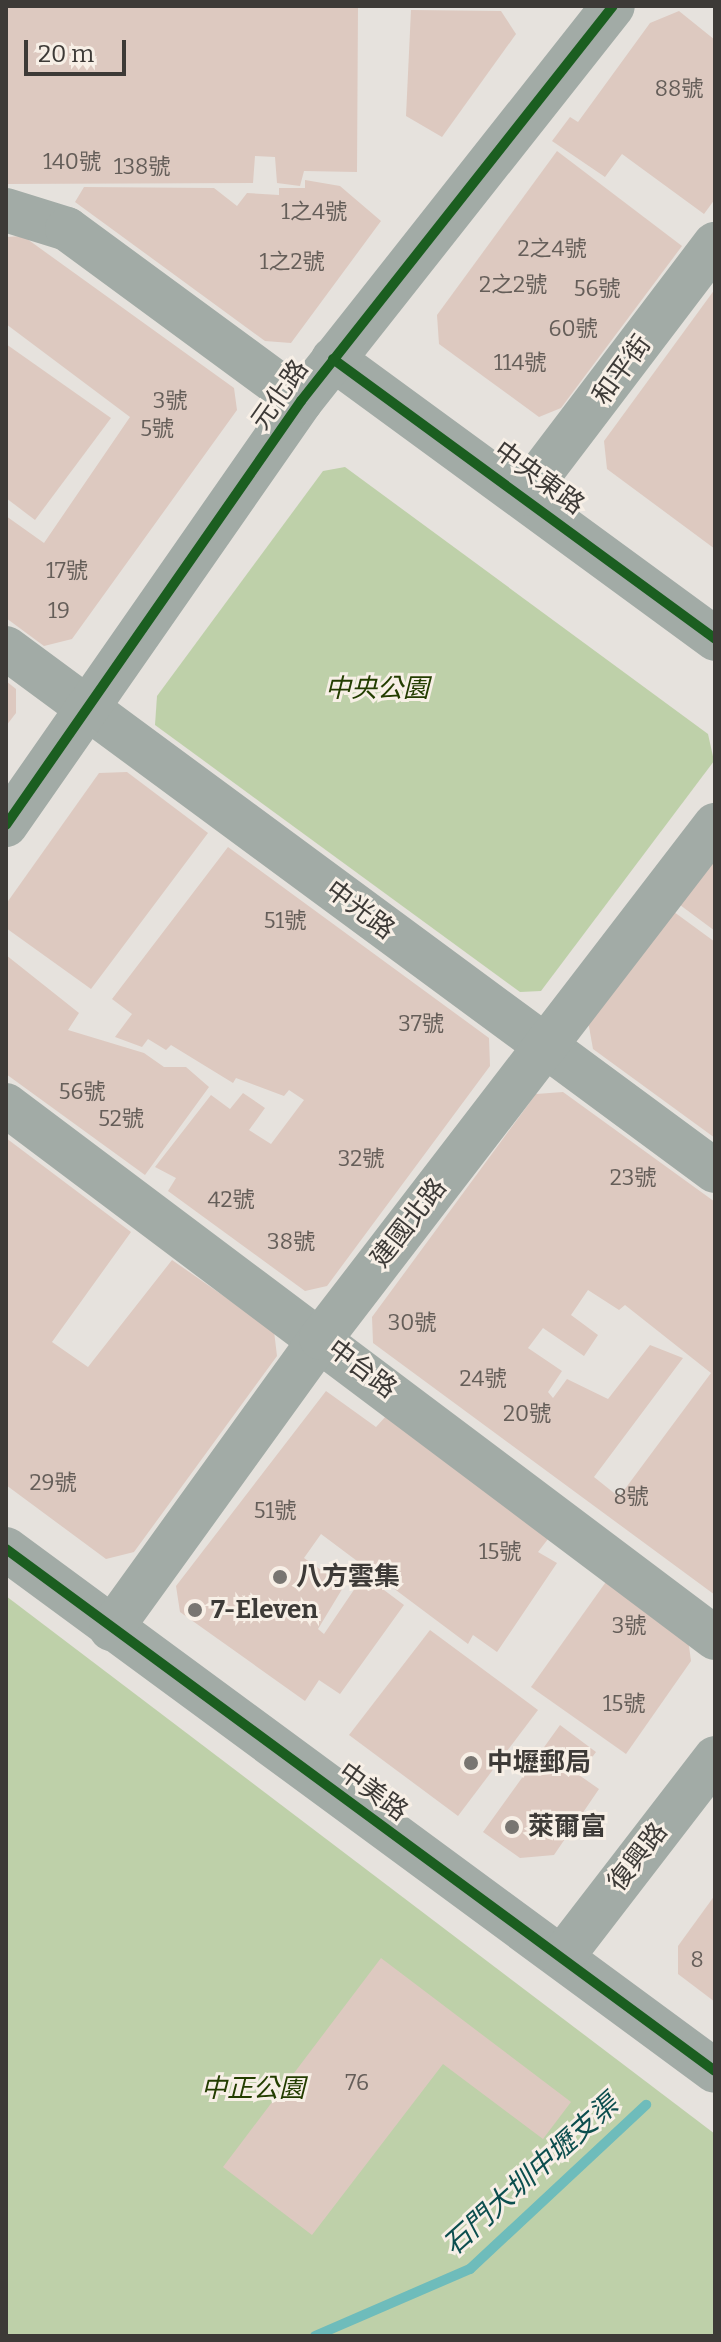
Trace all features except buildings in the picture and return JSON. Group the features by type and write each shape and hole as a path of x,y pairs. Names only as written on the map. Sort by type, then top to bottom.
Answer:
{"street":[{"name":"元化路","path":"6,825 92,710 301,401 613,6"},
{"path":"6,210 67,229 301,401"},
{"name":"和平街","path":"525,494 715,244"},
{"name":"中央東路","path":"333,359 525,494 715,639"},
{"name":"中光路","path":"6,648 544,1049 715,1171"},
{"name":"建國北路","path":"111,1629 321,1338 715,825"},
{"name":"中台路","path":"6,1105 321,1338 715,1638"},
{"name":"中美路","path":"6,1549 715,2071"},
{"name":"復興路","path":"562,1957 715,1758"}],"green space":[{"name":"中央公園","path":"345,467 708,734 714,761 541,991 520,992 155,725 157,696 323,471"},
{"name":"中正公園","path":"6,1596 715,2134 715,2336 6,2336"}],"waterway":[{"name":"石門大圳中壢支渠","path":"315,2336 470,2269 646,2105"}],"cycle path":[{"path":"6,825 301,401 613,6"},
{"path":"333,359 715,639"},
{"path":"6,1549 715,2071"}],"place":[{"name":"八方雲集","path":"280,1577"},
{"name":"7-Eleven","path":"195,1610"},
{"name":"中壢郵局","path":"471,1763"},
{"name":"萊爾富","path":"512,1827"}]}
